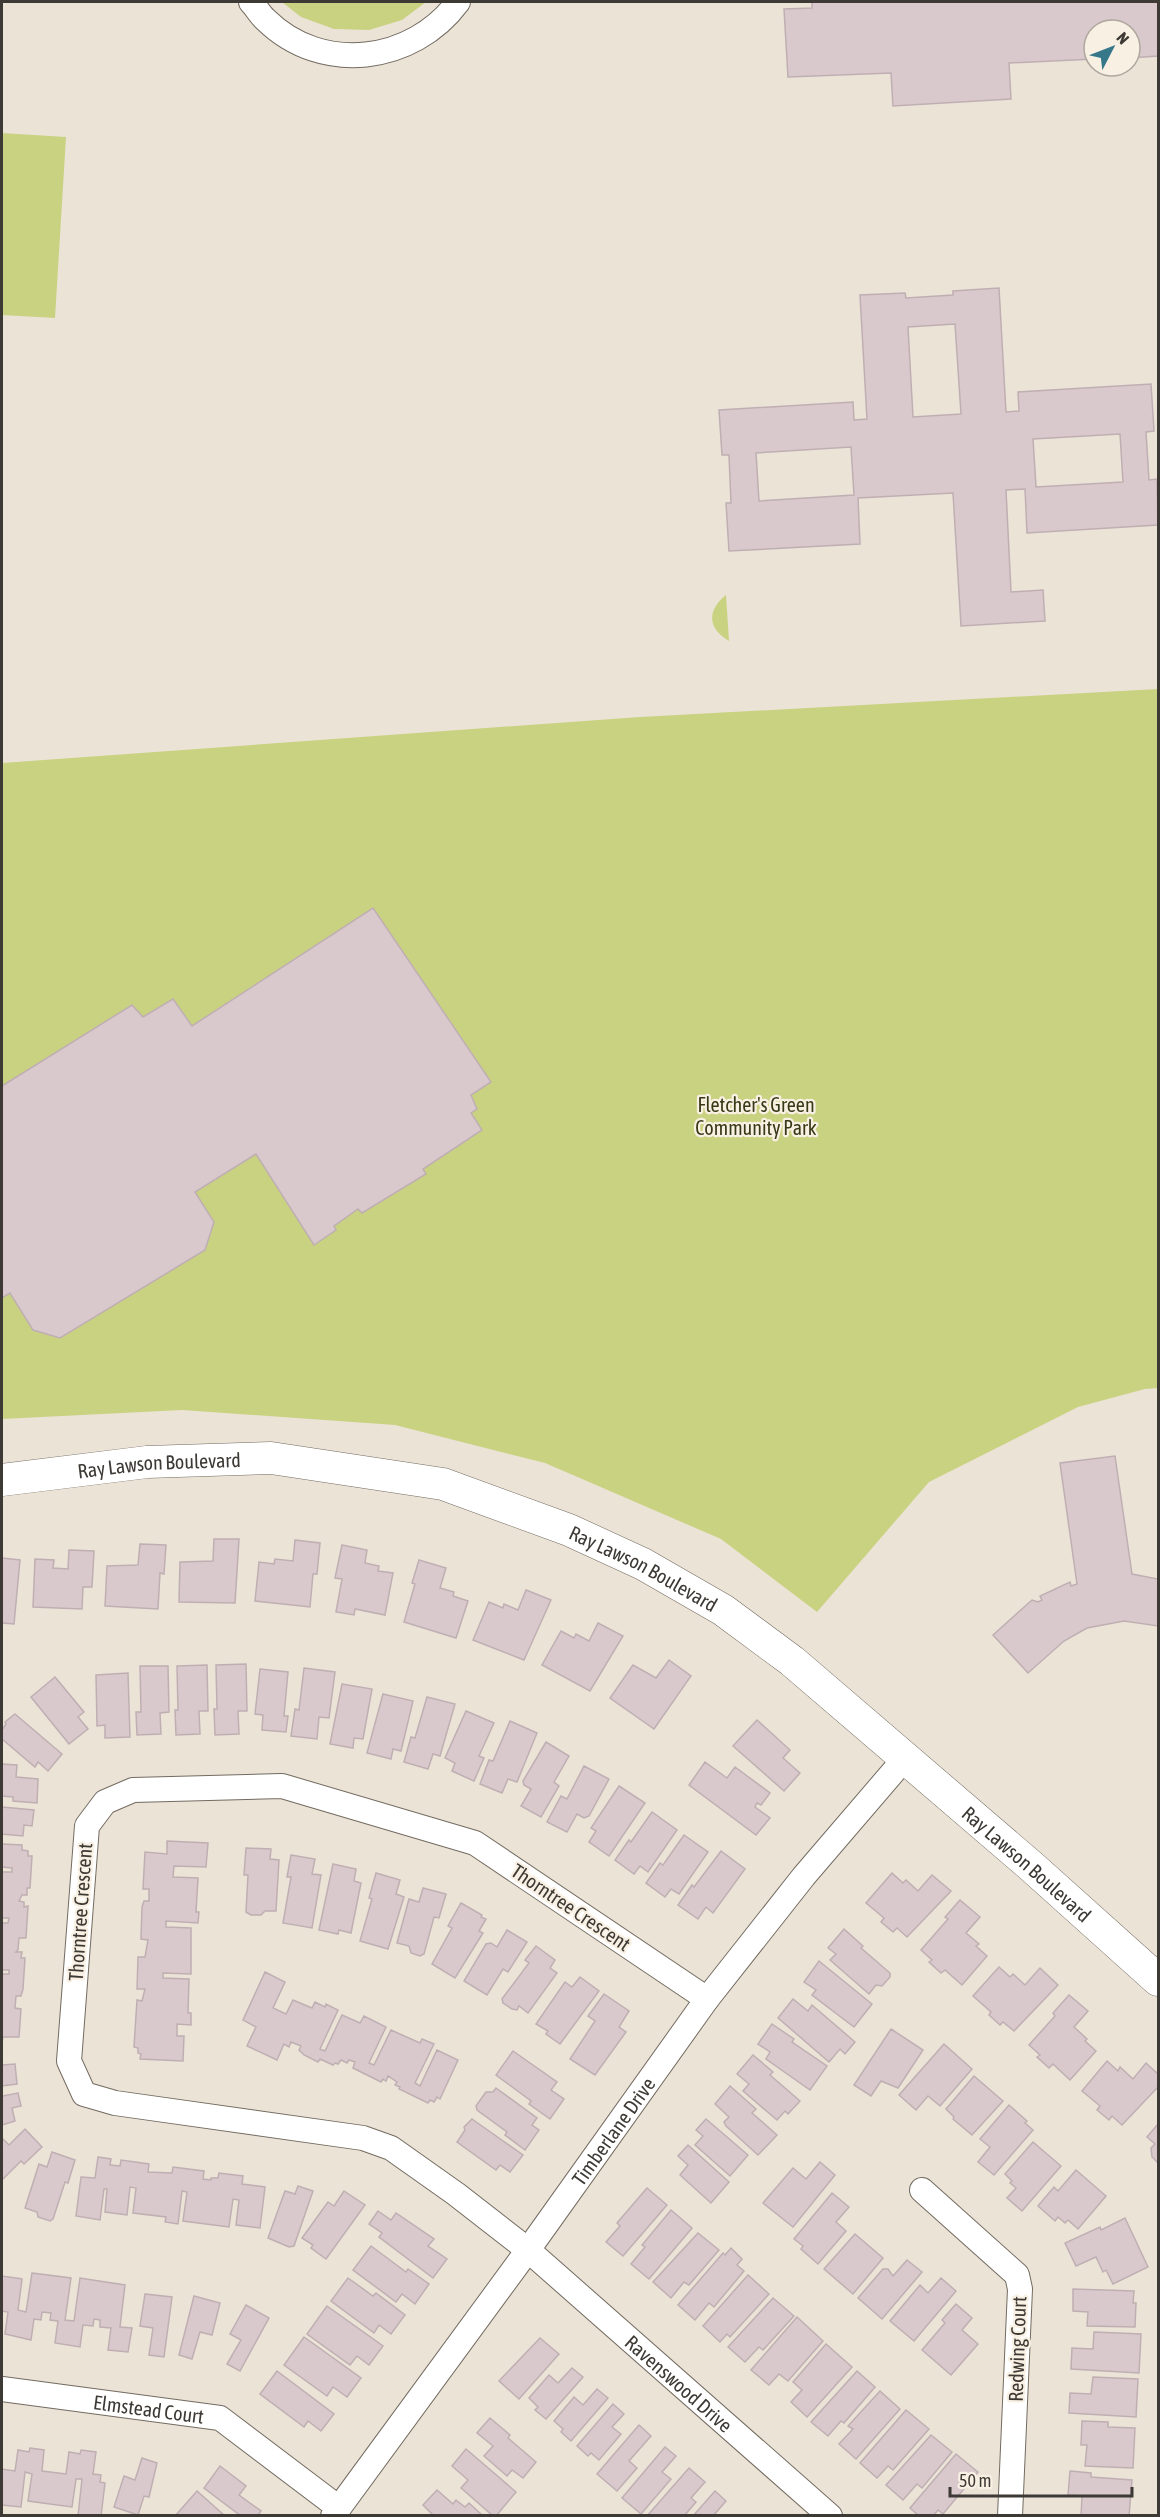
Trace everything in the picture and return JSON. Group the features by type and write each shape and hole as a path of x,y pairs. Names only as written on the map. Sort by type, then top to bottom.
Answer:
{"street":[{"path":"251,2 266,20 294,40 327,53 362,55 393,50 422,37 447,16 458,2"},
{"name":"Ray Lawson Boulevard","path":"2,1480 147,1462 271,1458 443,1484 569,1530 643,1564 723,1610 792,1661 906,1757 1158,1980"},
{"name":"Timberlane Drive","path":"336,2512 528,2250 707,1999 804,1876 906,1757"},
{"name":"Thorntree Crescent","path":"528,2250 456,2194 390,2148 363,2138 116,2103 84,2094 69,2061 87,1826 105,1802 133,1790 282,1786 475,1843 707,1999"},
{"name":"Redwing Court","path":"922,2190 1017,2275 1020,2289 1010,2516"},
{"name":"Ravenswood Drive","path":"528,2250 830,2516"},
{"name":"Elmstead Court","path":"2,2389 220,2418 336,2512"}],"green space":[{"path":"282,2 426,2 402,20 369,30 334,29 301,17"},
{"path":"2,133 66,137 55,318 2,315"},
{"path":"726,595 729,641 713,625 712,619 715,607"},
{"name":"Fletcher's Green Community Park","path":"1158,689 1158,1388 1145,1389 1078,1407 929,1482 817,1612 721,1539 545,1463 395,1425 182,1410 2,1419 2,763 640,717"}],"building":[{"path":"812,2 1158,2 1158,56 1142,57 1142,18 1082,18 1082,60 1009,63 1011,99 893,106 891,73 788,77 784,9 812,8"},
{"path":"999,288 1006,412 1019,411 1018,392 1151,384 1154,431 1146,432 1149,480 1157,479 1158,525 1027,533 1025,489 1006,490 1011,592 1043,590 1045,621 961,626 953,493 858,498 860,544 729,551 726,503 731,503 729,455 722,455 719,410 853,402 854,420 867,419 860,295 905,293 906,298 953,295 953,291","holes":["955,324 961,414 913,417 908,327","1120,434 1123,482 1036,487 1033,439","851,447 854,495 759,501 756,453"]},
{"path":"373,908 491,1082 471,1095 477,1109 471,1113 482,1130 423,1169 426,1174 362,1213 358,1209 334,1226 336,1230 314,1245 256,1154 195,1192 214,1222 205,1250 60,1338 33,1330 10,1293 2,1298 2,1086 132,1005 143,1017 173,999 192,1026"},
{"path":"1115,1456 1132,1574 1158,1579 1158,1626 1124,1621 1087,1628 1064,1641 1028,1673 993,1635 1032,1600 1038,1602 1042,1600 1040,1596 1070,1582 1071,1586 1077,1584 1060,1463"},
{"path":"214,1539 239,1539 235,1603 179,1602 180,1562 213,1561"},
{"path":"295,1540 320,1543 317,1574 313,1574 310,1607 255,1601 259,1562 274,1564 275,1559 293,1561"},
{"path":"140,1544 166,1545 164,1574 160,1573 158,1609 105,1606 107,1566 138,1565"},
{"path":"342,1545 367,1550 365,1563 379,1566 378,1571 393,1573 385,1615 355,1609 354,1615 336,1612 342,1579 335,1578"},
{"path":"69,1550 94,1551 92,1587 83,1587 82,1609 33,1607 35,1559 54,1560 53,1568 68,1569"},
{"path":"2,1558 20,1560 14,1624 2,1623"},
{"path":"419,1560 446,1568 440,1588 454,1592 453,1596 468,1601 456,1638 404,1622"},
{"path":"526,1590 551,1600 524,1660 473,1640 489,1602 503,1608 504,1604 518,1610"},
{"path":"598,1623 623,1636 590,1691 542,1665 561,1631 574,1638 576,1634 589,1641"},
{"path":"669,1660 691,1676 654,1729 610,1698 633,1665 656,1678"},
{"path":"246,1664 247,1711 238,1711 239,1734 215,1735 216,1665"},
{"path":"207,1665 208,1711 199,1711 200,1734 176,1735 177,1666"},
{"path":"140,1666 168,1666 169,1712 160,1713 161,1734 137,1735 136,1712 141,1712"},
{"path":"304,1668 335,1672 329,1718 319,1717 317,1739 291,1736 295,1709 299,1710"},
{"path":"260,1669 288,1672 284,1716 288,1716 286,1732 262,1730 263,1715 255,1714"},
{"path":"128,1673 130,1737 105,1738 105,1725 97,1726 96,1675"},
{"path":"55,1677 84,1712 78,1717 88,1729 69,1744 31,1697"},
{"path":"342,1684 372,1689 363,1739 354,1738 353,1748 330,1744"},
{"path":"383,1694 413,1701 401,1751 393,1749 391,1759 367,1753"},
{"path":"427,1697 455,1704 440,1756 433,1754 428,1769 404,1762 411,1737 415,1738"},
{"path":"466,1711 494,1723 479,1756 484,1758 474,1781 452,1771 455,1763 445,1758"},
{"path":"15,1714 62,1754 48,1771 38,1762 35,1767 2,1739 5,1722"},
{"path":"757,1720 790,1750 783,1758 800,1773 784,1791 733,1746"},
{"path":"510,1721 537,1733 517,1782 508,1779 502,1793 480,1784 489,1760 493,1761"},
{"path":"546,1742 569,1756 554,1782 559,1786 541,1817 521,1806 531,1789 524,1785 523,1781"},
{"path":"705,1762 727,1778 735,1767 770,1793 761,1805 757,1803 755,1807 770,1818 756,1835 689,1785"},
{"path":"2,1764 17,1765 16,1777 38,1779 37,1803 13,1801 13,1797 2,1796"},
{"path":"584,1766 609,1779 589,1816 584,1818 577,1814 567,1832 547,1822 561,1796 567,1799"},
{"path":"619,1786 645,1803 609,1856 589,1842 596,1831 591,1828"},
{"path":"2,1807 34,1810 32,1826 24,1825 23,1836 2,1834"},
{"path":"652,1812 677,1830 648,1872 640,1866 634,1874 615,1860"},
{"path":"684,1835 708,1852 679,1894 671,1889 665,1897 646,1883 660,1863 663,1865"},
{"path":"167,1841 208,1843 206,1867 174,1866 173,1877 198,1878 196,1912 199,1912 198,1923 166,1921 166,1927 191,1928 191,1974 163,1973 163,1978 189,1979 188,2013 191,2013 191,2025 177,2024 177,2036 184,2036 183,2061 140,2059 141,2054 138,2053 138,2048 134,2047 137,2000 142,2001 145,1989 137,1989 138,1957 145,1957 148,1940 141,1939 142,1907 144,1901 149,1901 149,1889 143,1889 145,1852 167,1854"},
{"path":"2,1844 22,1845 22,1850 28,1851 28,1856 32,1856 30,1888 27,1888 27,1895 22,1895 19,1901 24,1902 24,1907 28,1906 26,1938 19,1938 16,1952 22,1952 21,1958 25,1958 23,1989 21,1996 16,1996 15,2008 21,2009 19,2037 3,2037 2,2043 2,1974 9,1974 9,1970 2,1970 2,1923 8,1923 9,1918 2,1918 2,1872 12,1872 12,1868 2,1867"},
{"path":"246,1848 271,1849 270,1859 279,1860 276,1911 265,1911 261,1915 251,1915 246,1912 248,1875 244,1875"},
{"path":"721,1851 745,1869 713,1913 706,1907 698,1919 678,1905"},
{"path":"291,1855 315,1859 312,1874 321,1875 312,1928 283,1923 291,1877 287,1877"},
{"path":"333,1864 356,1869 354,1881 361,1883 351,1933 339,1930 338,1934 319,1930"},
{"path":"376,1873 400,1880 396,1894 404,1897 388,1949 360,1941 372,1899 369,1898"},
{"path":"892,1873 903,1883 906,1880 918,1891 932,1875 951,1891 907,1937 897,1928 893,1932 881,1922 884,1918 866,1903"},
{"path":"423,1888 446,1894 439,1918 434,1917 424,1954 420,1956 411,1953 409,1946 397,1943 409,1899 419,1902"},
{"path":"960,1900 980,1917 966,1933 979,1944 976,1946 987,1956 962,1985 945,1970 941,1973 929,1962 932,1960 921,1950 948,1919 945,1917"},
{"path":"461,1903 486,1919 479,1931 483,1933 455,1978 432,1964 452,1928 448,1926"},
{"path":"844,1929 863,1946 861,1948 890,1973 890,1977 882,1986 876,1985 869,1994 830,1960 836,1954 828,1948"},
{"path":"507,1930 527,1942 508,1972 503,1969 487,1995 464,1981 486,1944 491,1943 497,1947"},
{"path":"536,1946 555,1960 550,1968 557,1973 528,2013 519,2006 517,2010 512,2009 503,2003 502,1999 529,1963 525,1960"},
{"path":"819,1961 872,2004 854,2027 812,1995 816,1990 804,1982"},
{"path":"999,1967 1010,1977 1013,1974 1025,1985 1040,1968 1058,1985 1014,2031 1003,2022 1000,2025 989,2015 991,2012 973,1996"},
{"path":"265,1972 285,1982 273,2008 286,2014 293,2000 312,2008 315,2002 338,2010 320,2049 325,2051 342,2015 360,2023 364,2016 386,2027 369,2063 374,2065 391,2030 420,2043 422,2039 434,2044 415,2083 420,2086 437,2050 458,2060 440,2099 437,2097 434,2102 430,2100 428,2103 399,2089 400,2087 395,2085 397,2082 388,2076 386,2081 383,2079 381,2082 353,2068 355,2062 349,2060 347,2063 341,2060 338,2064 333,2065 320,2059 318,2062 304,2055 299,2050 301,2046 291,2042 289,2047 284,2044 277,2060 247,2046 256,2027 243,2020"},
{"path":"580,1977 599,1991 560,2044 546,2034 548,2031 536,2024 565,1982 572,1987"},
{"path":"604,1994 629,2011 619,2027 626,2032 595,2075 570,2059 595,2021 588,2016"},
{"path":"1069,1995 1088,2011 1074,2027 1096,2051 1070,2080 1053,2064 1049,2068 1037,2057 1040,2055 1029,2045 1055,2016 1053,2013"},
{"path":"793,1999 808,2011 812,2005 855,2042 845,2054 840,2049 829,2062 778,2018"},
{"path":"772,2024 794,2039 792,2042 827,2066 810,2090 766,2059 770,2052 758,2044"},
{"path":"891,2029 923,2050 898,2088 881,2081 871,2096 854,2085"},
{"path":"944,2044 972,2069 940,2106 928,2096 916,2110 899,2095"},
{"path":"513,2051 557,2082 551,2090 564,2099 550,2119 529,2104 531,2101 496,2075"},
{"path":"753,2055 773,2072 770,2075 800,2101 788,2114 785,2111 777,2120 743,2091 749,2084 737,2074"},
{"path":"1107,2061 1118,2071 1120,2067 1133,2079 1146,2063 1158,2074 1158,2087 1122,2125 1112,2116 1109,2120 1097,2110 1100,2106 1082,2091"},
{"path":"15,2064 17,2084 2,2086 2,2065"},
{"path":"974,2076 1003,2101 972,2135 953,2119 954,2117 946,2109"},
{"path":"730,2086 756,2109 752,2113 777,2135 758,2155 726,2126 724,2122 729,2117 715,2104"},
{"path":"496,2088 537,2118 532,2125 539,2130 525,2150 505,2135 507,2132 477,2110 476,2106 486,2092 493,2092"},
{"path":"18,2093 21,2106 12,2108 15,2121 2,2125 2,2096"},
{"path":"1009,2105 1027,2121 1025,2123 1033,2130 994,2175 978,2162 990,2147 980,2139"},
{"path":"472,2119 523,2155 510,2172 500,2165 496,2170 457,2142 465,2130 464,2127"},
{"path":"706,2119 748,2155 730,2176 695,2145 703,2136 696,2130"},
{"path":"1158,2124 1158,2163 1152,2157 1151,2148 1155,2144 1147,2137"},
{"path":"25,2129 42,2147 24,2164 21,2161 2,2180 2,2140 9,2145"},
{"path":"1033,2142 1061,2166 1022,2211 1007,2198 1016,2188 1005,2174"},
{"path":"688,2145 729,2182 711,2203 680,2175 688,2165 678,2156"},
{"path":"52,2152 75,2160 68,2183 65,2182 53,2219 50,2221 38,2217 37,2212 25,2208 39,2164 47,2167"},
{"path":"98,2157 111,2159 110,2165 120,2166 121,2160 149,2164 148,2172 172,2173 173,2167 204,2171 203,2179 218,2178 219,2173 243,2176 242,2184 265,2187 260,2228 236,2225 239,2200 233,2199 229,2227 183,2221 187,2192 182,2191 178,2224 165,2222 166,2217 133,2213 136,2188 130,2187 127,2215 105,2212 107,2189 104,2189 100,2220 76,2216 81,2177 95,2178"},
{"path":"820,2162 835,2175 793,2227 763,2203 793,2168 806,2179"},
{"path":"1076,2170 1106,2196 1078,2229 1068,2220 1065,2223 1058,2217 1055,2221 1038,2206 1054,2187 1058,2191"},
{"path":"298,2186 313,2191 294,2246 289,2247 268,2238 285,2191 295,2194"},
{"path":"647,2188 667,2205 623,2256 606,2242 620,2226 617,2223"},
{"path":"344,2191 365,2205 326,2259 311,2248 313,2245 302,2238 328,2202 334,2206"},
{"path":"832,2193 849,2207 836,2222 846,2231 818,2264 801,2249 803,2246 794,2239"},
{"path":"671,2210 692,2228 649,2279 631,2264 645,2247 642,2245"},
{"path":"378,2211 391,2220 396,2213 434,2239 428,2246 447,2259 433,2278 379,2237 382,2233 369,2224"},
{"path":"1125,2218 1148,2267 1113,2284 1106,2270 1103,2272 1096,2257 1076,2266 1065,2243 1100,2227 1101,2230"},
{"path":"698,2233 719,2250 689,2285 684,2282 671,2298 653,2282"},
{"path":"855,2234 883,2258 853,2294 824,2269"},
{"path":"371,2246 406,2272 408,2269 429,2284 415,2304 402,2294 396,2302 353,2270"},
{"path":"731,2248 742,2259 737,2265 744,2271 714,2307 709,2303 695,2320 678,2305 723,2253 725,2255"},
{"path":"907,2260 922,2272 882,2319 858,2298 883,2269 888,2269 893,2276"},
{"path":"32,2273 71,2278 65,2320 74,2321 80,2278 125,2285 120,2327 132,2328 128,2352 108,2350 111,2328 100,2327 100,2320 94,2319 93,2326 83,2325 80,2347 55,2343 58,2321 50,2320 51,2313 42,2312 41,2320 34,2319 31,2340 5,2334 8,2312 2,2311 2,2276 22,2279 18,2310 26,2312"},
{"path":"748,2275 769,2294 730,2337 727,2334 720,2342 703,2326"},
{"path":"348,2278 373,2296 376,2293 405,2315 391,2334 379,2325 374,2333 331,2301"},
{"path":"941,2278 956,2291 914,2341 890,2321 920,2285 928,2293"},
{"path":"1073,2289 1134,2291 1135,2327 1087,2326 1088,2312 1073,2311"},
{"path":"145,2294 172,2297 164,2357 149,2355 153,2328 140,2326"},
{"path":"194,2296 220,2303 212,2335 200,2332 192,2359 179,2355"},
{"path":"773,2298 794,2316 763,2350 759,2347 745,2362 728,2347"},
{"path":"956,2304 972,2318 962,2330 978,2344 951,2375 922,2350 945,2323 942,2320"},
{"path":"246,2305 269,2318 240,2371 227,2364 241,2340 230,2334"},
{"path":"327,2306 383,2346 369,2365 357,2356 350,2365 307,2334"},
{"path":"797,2317 823,2341 788,2381 779,2374 769,2385 751,2370"},
{"path":"1094,2332 1141,2334 1139,2373 1071,2369 1072,2348 1093,2349"},
{"path":"304,2337 361,2378 347,2397 333,2387 327,2396 284,2365"},
{"path":"540,2338 559,2354 519,2399 499,2381"},
{"path":"826,2344 852,2367 807,2417 791,2402 802,2390 793,2382"},
{"path":"572,2368 583,2377 546,2419 535,2410 538,2407 529,2398 549,2375 558,2383"},
{"path":"277,2371 334,2414 321,2431 308,2421 304,2427 260,2394"},
{"path":"857,2371 875,2387 844,2423 841,2421 828,2436 811,2422"},
{"path":"1093,2377 1138,2379 1136,2417 1069,2413 1070,2393 1091,2394"},
{"path":"597,2389 608,2398 571,2441 554,2421 574,2397 583,2405"},
{"path":"880,2391 900,2409 856,2459 839,2444 853,2429 848,2426"},
{"path":"613,2404 624,2414 612,2427 621,2434 599,2460 591,2453 588,2456 577,2446"},
{"path":"906,2410 929,2429 893,2470 888,2466 877,2478 860,2463"},
{"path":"490,2418 510,2435 508,2438 536,2462 523,2478 512,2470 507,2476 484,2456 493,2446 477,2433"},
{"path":"1082,2421 1108,2422 1108,2427 1135,2428 1133,2468 1085,2466 1087,2445 1081,2445"},
{"path":"639,2425 651,2436 629,2461 637,2468 617,2491 597,2474"},
{"path":"931,2435 952,2452 922,2488 917,2484 903,2500 886,2485"},
{"path":"665,2447 676,2456 662,2472 671,2479 641,2514 622,2498"},
{"path":"30,2448 44,2450 42,2471 66,2474 69,2452 80,2454 81,2450 96,2452 93,2474 101,2475 100,2482 105,2483 101,2516 78,2516 82,2479 76,2479 72,2507 28,2501 32,2474 25,2472 21,2507 2,2505 2,2469 15,2471 18,2450 29,2452"},
{"path":"466,2449 516,2492 496,2516 493,2516 461,2488 468,2480 452,2466"},
{"path":"956,2454 978,2472 943,2514 938,2510 933,2516 919,2516 910,2508"},
{"path":"142,2458 157,2463 149,2497 144,2496 138,2515 114,2507 124,2476 135,2480"},
{"path":"220,2466 246,2486 239,2495 261,2511 257,2516 241,2516 204,2488"},
{"path":"689,2468 705,2482 691,2498 696,2502 684,2516 647,2516"},
{"path":"1070,2471 1091,2473 1091,2477 1132,2480 1129,2516 1081,2516 1082,2496 1068,2495"},
{"path":"437,2490 453,2504 456,2500 465,2507 469,2503 483,2516 434,2516 423,2505"},
{"path":"197,2491 225,2516 175,2516"},
{"path":"715,2491 726,2501 713,2516 693,2516"}]}
